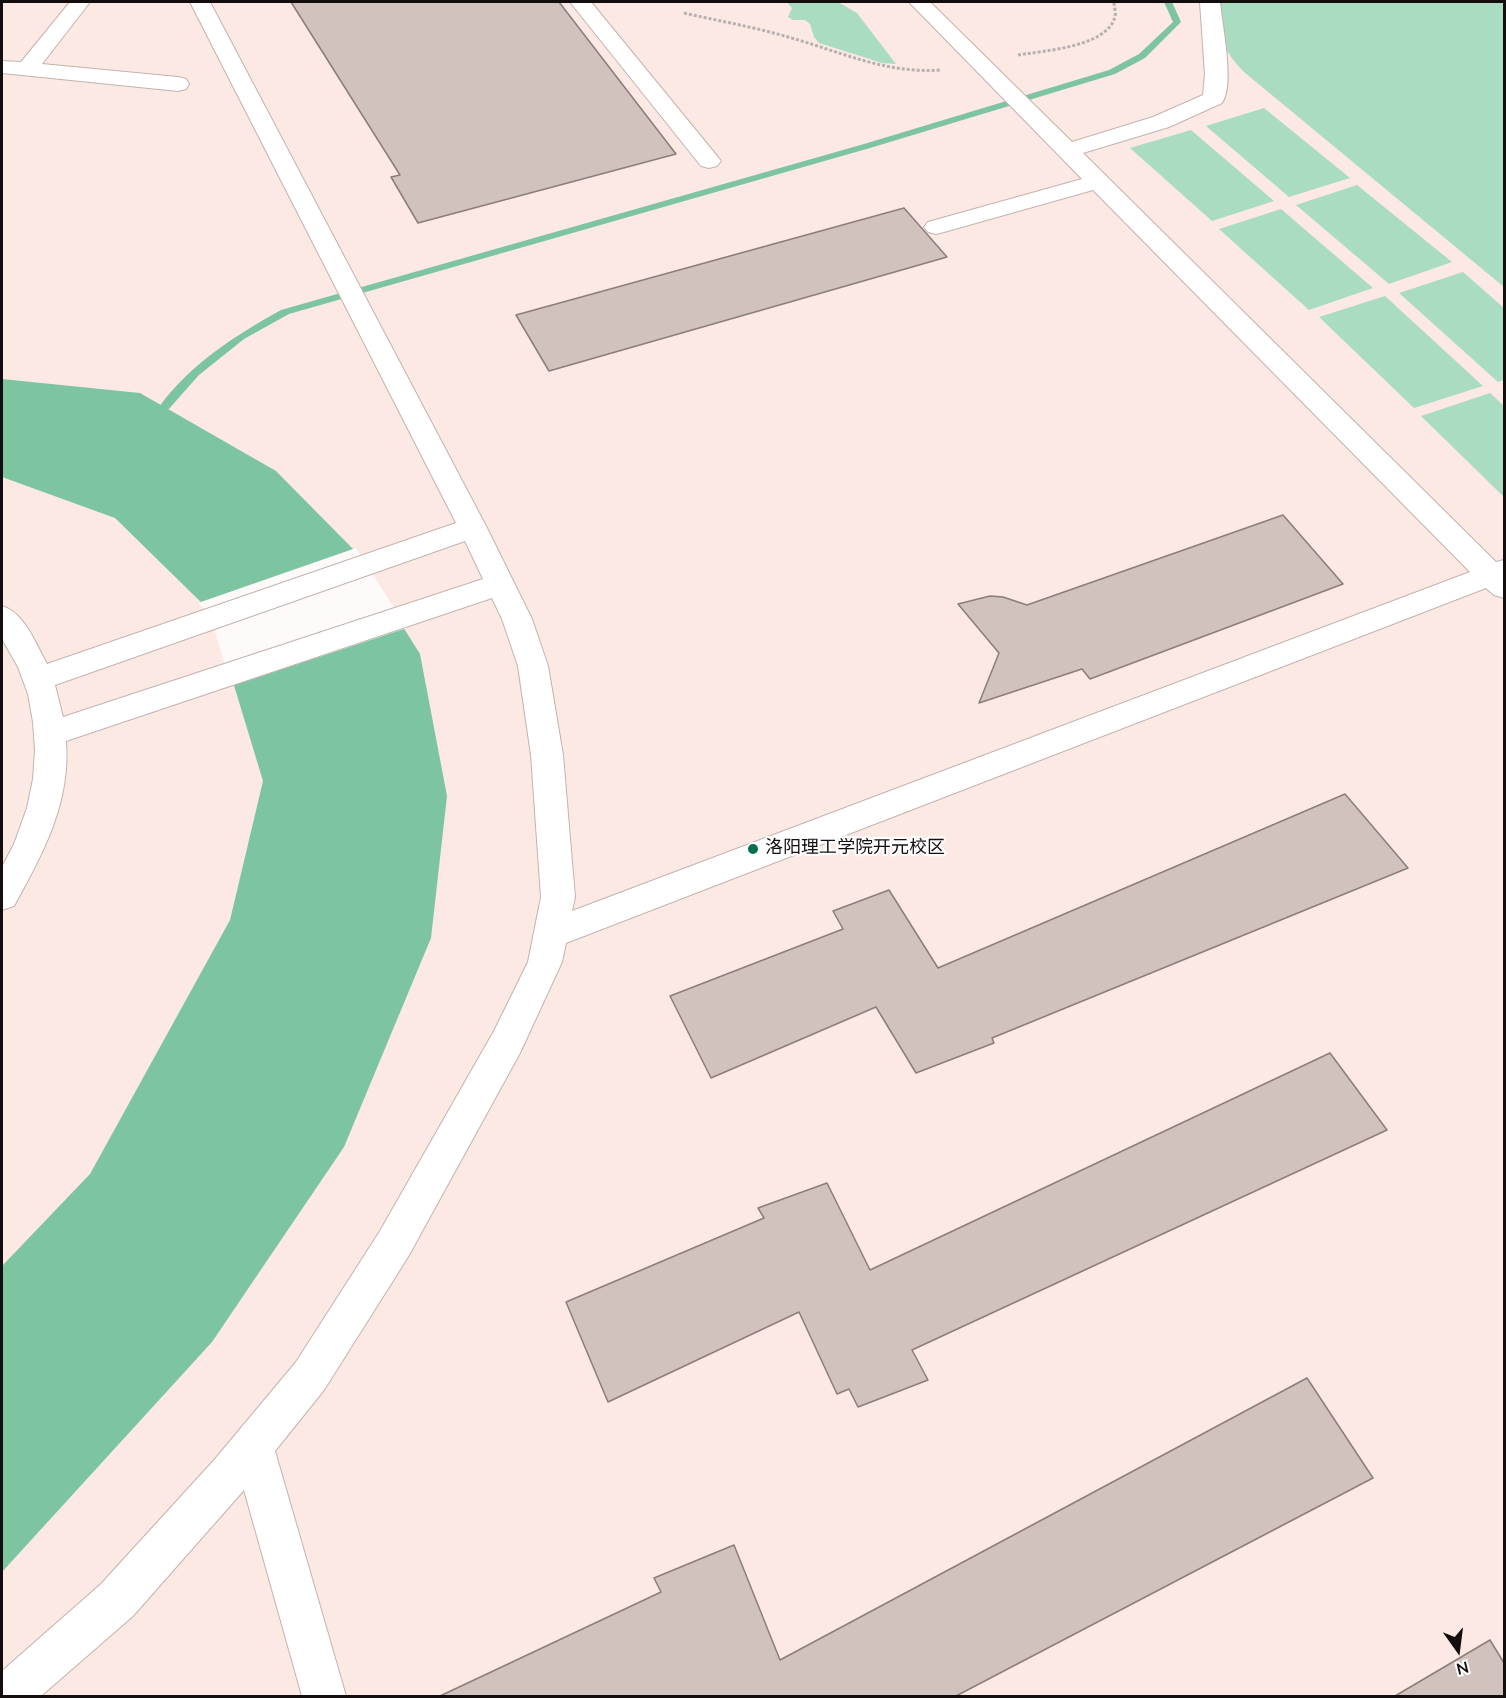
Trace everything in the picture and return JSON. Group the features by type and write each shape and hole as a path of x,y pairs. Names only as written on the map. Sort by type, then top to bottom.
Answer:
{"lane":[{"path":"26,70 80,2"},
{"path":"7,1696 117,1600 253,1447 310,1376 394,1244 507,1042 545,962 558,897 547,754 533,666 517,619 473,528 200,2"},
{"path":"580,2 709,161"},
{"path":"551,934 1500,578 919,2"},
{"path":"1061,143 1138,130 1193,110 1214,98 1218,81 1210,23 1210,2"},
{"path":"2,67 178,84"},
{"path":"936,227 1100,181"},
{"path":"37,679 473,528"},
{"path":"50,734 501,584"},
{"path":"2,617 13,631 47,705 52,760 45,804 34,837 2,896"},
{"path":"253,1447 324,1696"}],"path":[{"path":"684,13 788,37 899,70 928,72 983,66 1086,43 1103,33 1113,22 1116,15 1114,2"}],"shaded area":[{"name":"洛阳理工学院开元校区","path":"2,2 1504,2 1504,1696 2,1696"},
{"path":"787,2 838,2 857,13 896,64 882,63 819,43 814,37 810,24 805,20 793,20 788,17 792,8"},
{"path":"1221,2 1504,2 1504,287 1244,72 1230,56 1222,40 1219,23"},
{"path":"1264,108 1350,178 1289,197 1206,126"},
{"path":"1191,130 1274,201 1212,221 1130,148"},
{"path":"1357,185 1452,262 1389,284 1296,205"},
{"path":"1281,209 1373,288 1309,310 1219,229"},
{"path":"1463,272 1504,308 1504,380 1498,382 1399,293"},
{"path":"1385,296 1483,386 1414,408 1319,317"},
{"path":"2,379 140,393 276,471 356,552 420,654 447,796 431,938 344,1147 212,1342 2,1572 2,1266 90,1174 230,920 263,781 212,613 115,518 2,477"},
{"path":"1490,393 1504,406 1504,497 1421,416"}],"pier":[{"path":"356,548 407,628 231,686 210,614 198,603"}],"building":[{"path":"291,2 559,2 676,154 418,223 391,177 400,175"},
{"path":"904,208 947,257 549,371 516,315"},
{"path":"1283,515 1343,584 1090,679 1082,669 979,703 999,653 958,604 990,596 1003,597 1027,605"},
{"path":"1345,794 1408,868 992,1038 994,1043 916,1073 876,1007 711,1078 670,996 843,929 833,911 889,890 938,968"},
{"path":"1330,1053 1387,1130 912,1350 928,1380 858,1407 849,1389 837,1394 799,1312 608,1402 566,1302 764,1218 758,1208 827,1183 870,1270"},
{"path":"1307,1378 1373,1478 956,1696 440,1696 661,1592 654,1578 734,1545 780,1660"},
{"path":"1490,1640 1504,1663 1504,1696 1395,1696"}],"waterway":[{"path":"164,407 195,373 240,337 285,312 867,146 1112,72 1142,56 1177,22 1168,2"}],"place":[{"name":"洛阳理工学院开元校区","path":"753,849"}]}
